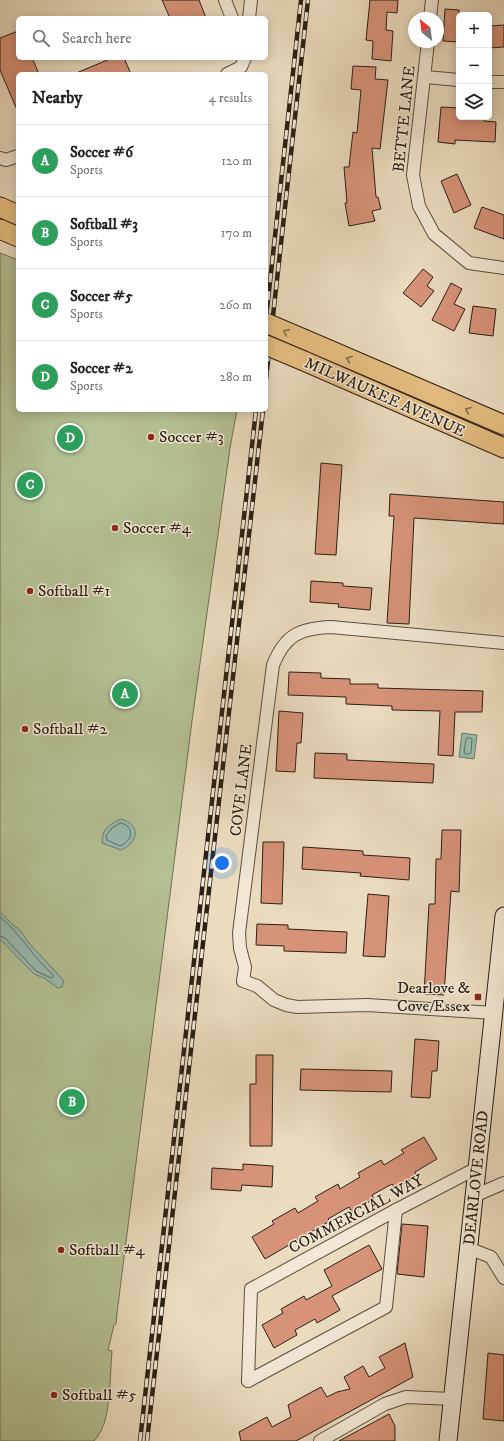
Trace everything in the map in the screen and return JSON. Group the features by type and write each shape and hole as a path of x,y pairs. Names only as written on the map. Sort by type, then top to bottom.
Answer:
{"main road":[{"path":"0,207 16,214"},
{"path":"0,229 16,236"},
{"name":"MILWAUKEE AVENUE","path":"268,324 504,425"},
{"name":"MILWAUKEE AVENUE","path":"268,346 504,448"},
{"name":"DEARLOVE ROAD","path":"448,1441 477,1168 497,1006 504,916"}],"street":[{"path":"225,0 231,16"},
{"path":"250,16 252,0"},
{"path":"431,12 432,0"},
{"name":"BETTE LANE","path":"427,48 413,175 418,206 434,234 470,263 504,268"},
{"path":"232,72 245,66"},
{"path":"425,77 456,80"},
{"path":"492,82 504,82"},
{"path":"0,158 6,160 16,157"},
{"name":"COVE LANE","path":"497,1006 367,1005 304,1007 286,1005 269,997 257,986 243,981 245,967 240,948 239,933 273,665 282,646 288,639 304,630 315,627 331,627 504,643"},
{"name":"COMMERCIAL WAY","path":"396,1210 386,1307 248,1381 251,1289 396,1210 477,1168"},
{"path":"474,1196 504,1183"},
{"path":"468,1248 491,1257 504,1278"},
{"path":"320,1441 385,1404 406,1397 452,1399"}],"green space":[{"path":"0,253 16,259 16,412 237,412 230,448 192,721 116,1324 114,1325 108,1350 112,1351 110,1392 107,1413 101,1431 94,1441 0,1441"}],"water":[{"path":"462,733 477,735 474,759 459,757"},
{"path":"121,819 132,825 135,830 135,834 131,843 121,850 102,843 102,838 107,828"},
{"path":"0,912 20,930 29,943 64,981 62,987 58,988 44,978 34,974 0,939"}],"building":[{"path":"162,0 199,0 205,16 169,16"},
{"path":"370,0 398,0 397,13 387,12 386,30 393,31 391,61 372,59 373,41 366,40"},
{"path":"445,9 459,10 459,12 456,12 456,42 444,41"},
{"path":"504,25 504,47 492,48 492,26"},
{"path":"16,32 16,60 33,60 38,72 16,72 16,107 0,70 0,38"},
{"path":"107,60 125,60 130,72 79,72"},
{"path":"353,66 376,67 375,79 388,80 380,149 372,148 376,197 378,197 381,209 372,211 375,221 349,226 345,203 347,203 344,167 349,167 353,132 357,133 361,90 351,89"},
{"path":"441,107 456,108 456,120 484,120 496,122 495,142 455,140 455,144 438,142"},
{"path":"457,174 471,205 454,213 441,181"},
{"path":"482,207 504,215 504,239 474,228"},
{"path":"423,269 433,277 427,286 434,291 421,307 403,293"},
{"path":"451,283 462,289 454,304 465,309 454,331 432,320"},
{"path":"473,306 496,309 493,336 469,333"},
{"path":"321,463 342,465 336,555 315,554"},
{"path":"390,494 504,502 504,524 414,518 409,624 387,623 394,516 389,516"},
{"path":"311,581 343,583 343,586 372,588 370,610 338,607 339,604 310,602"},
{"path":"289,672 321,673 321,678 350,679 350,684 378,684 378,688 483,691 482,712 455,712 453,756 438,755 440,711 392,710 392,706 346,704 346,697 288,695"},
{"path":"279,711 303,713 301,743 297,743 295,772 276,771"},
{"path":"315,753 347,754 347,760 434,764 433,783 314,778"},
{"path":"442,830 461,830 459,892 451,891 444,995 424,994 429,904 435,904 436,859 441,859"},
{"path":"263,842 284,842 282,904 261,903"},
{"path":"303,847 363,851 363,855 410,858 409,880 360,876 361,873 302,869"},
{"path":"368,894 389,896 385,957 363,956"},
{"path":"257,924 288,925 288,929 347,932 346,953 284,951 284,946 256,945"},
{"path":"415,1039 439,1041 437,1071 432,1071 430,1098 411,1097"},
{"path":"256,1055 273,1055 272,1146 250,1146 250,1084 256,1084"},
{"path":"301,1069 392,1071 391,1092 300,1090"},
{"path":"424,1137 437,1159 415,1172 417,1176 395,1189 392,1184 372,1195 374,1199 352,1212 349,1207 328,1219 330,1221 265,1259 252,1237 274,1224 272,1221 295,1208 298,1213 318,1201 315,1197 338,1184 340,1189 360,1177 358,1173 381,1160 384,1165 404,1153 401,1150"},
{"path":"243,1164 273,1166 272,1187 242,1185 241,1191 211,1189 212,1168 243,1170"},
{"path":"402,1224 428,1226 424,1277 397,1274"},
{"path":"369,1245 382,1269 332,1296 340,1310 317,1323 315,1319 295,1330 297,1335 274,1348 262,1325 283,1313 281,1309 304,1296 306,1300 332,1286 324,1270"},
{"path":"405,1343 413,1377 296,1441 241,1441 239,1432 267,1417 272,1427 291,1417 288,1405 321,1387 327,1397 337,1392 350,1389 344,1377 363,1366 369,1377 385,1368 379,1357"},
{"path":"488,1353 504,1355 504,1421 483,1419"},
{"path":"389,1414 395,1426 395,1441 339,1441"}],"railway":[{"path":"268,300 301,0"},
{"path":"268,361 308,0"},
{"path":"140,1441 256,412"},
{"path":"147,1441 263,412"}],"place":[{"name":"Soccer #3","path":"151,437"},
{"name":"Soccer #2","path":"70,438"},
{"name":"Soccer #5","path":"30,485"},
{"name":"Soccer #4","path":"115,528"},
{"name":"Softball #1","path":"30,591"},
{"name":"Soccer #6","path":"125,694"},
{"name":"Softball #2","path":"25,729"},
{"name":"Dearlove & Cove/Essex","path":"478,997"},
{"name":"Softball #3","path":"72,1102"},
{"name":"Softball #4","path":"61,1250"},
{"name":"Softball #5","path":"54,1395"}]}
